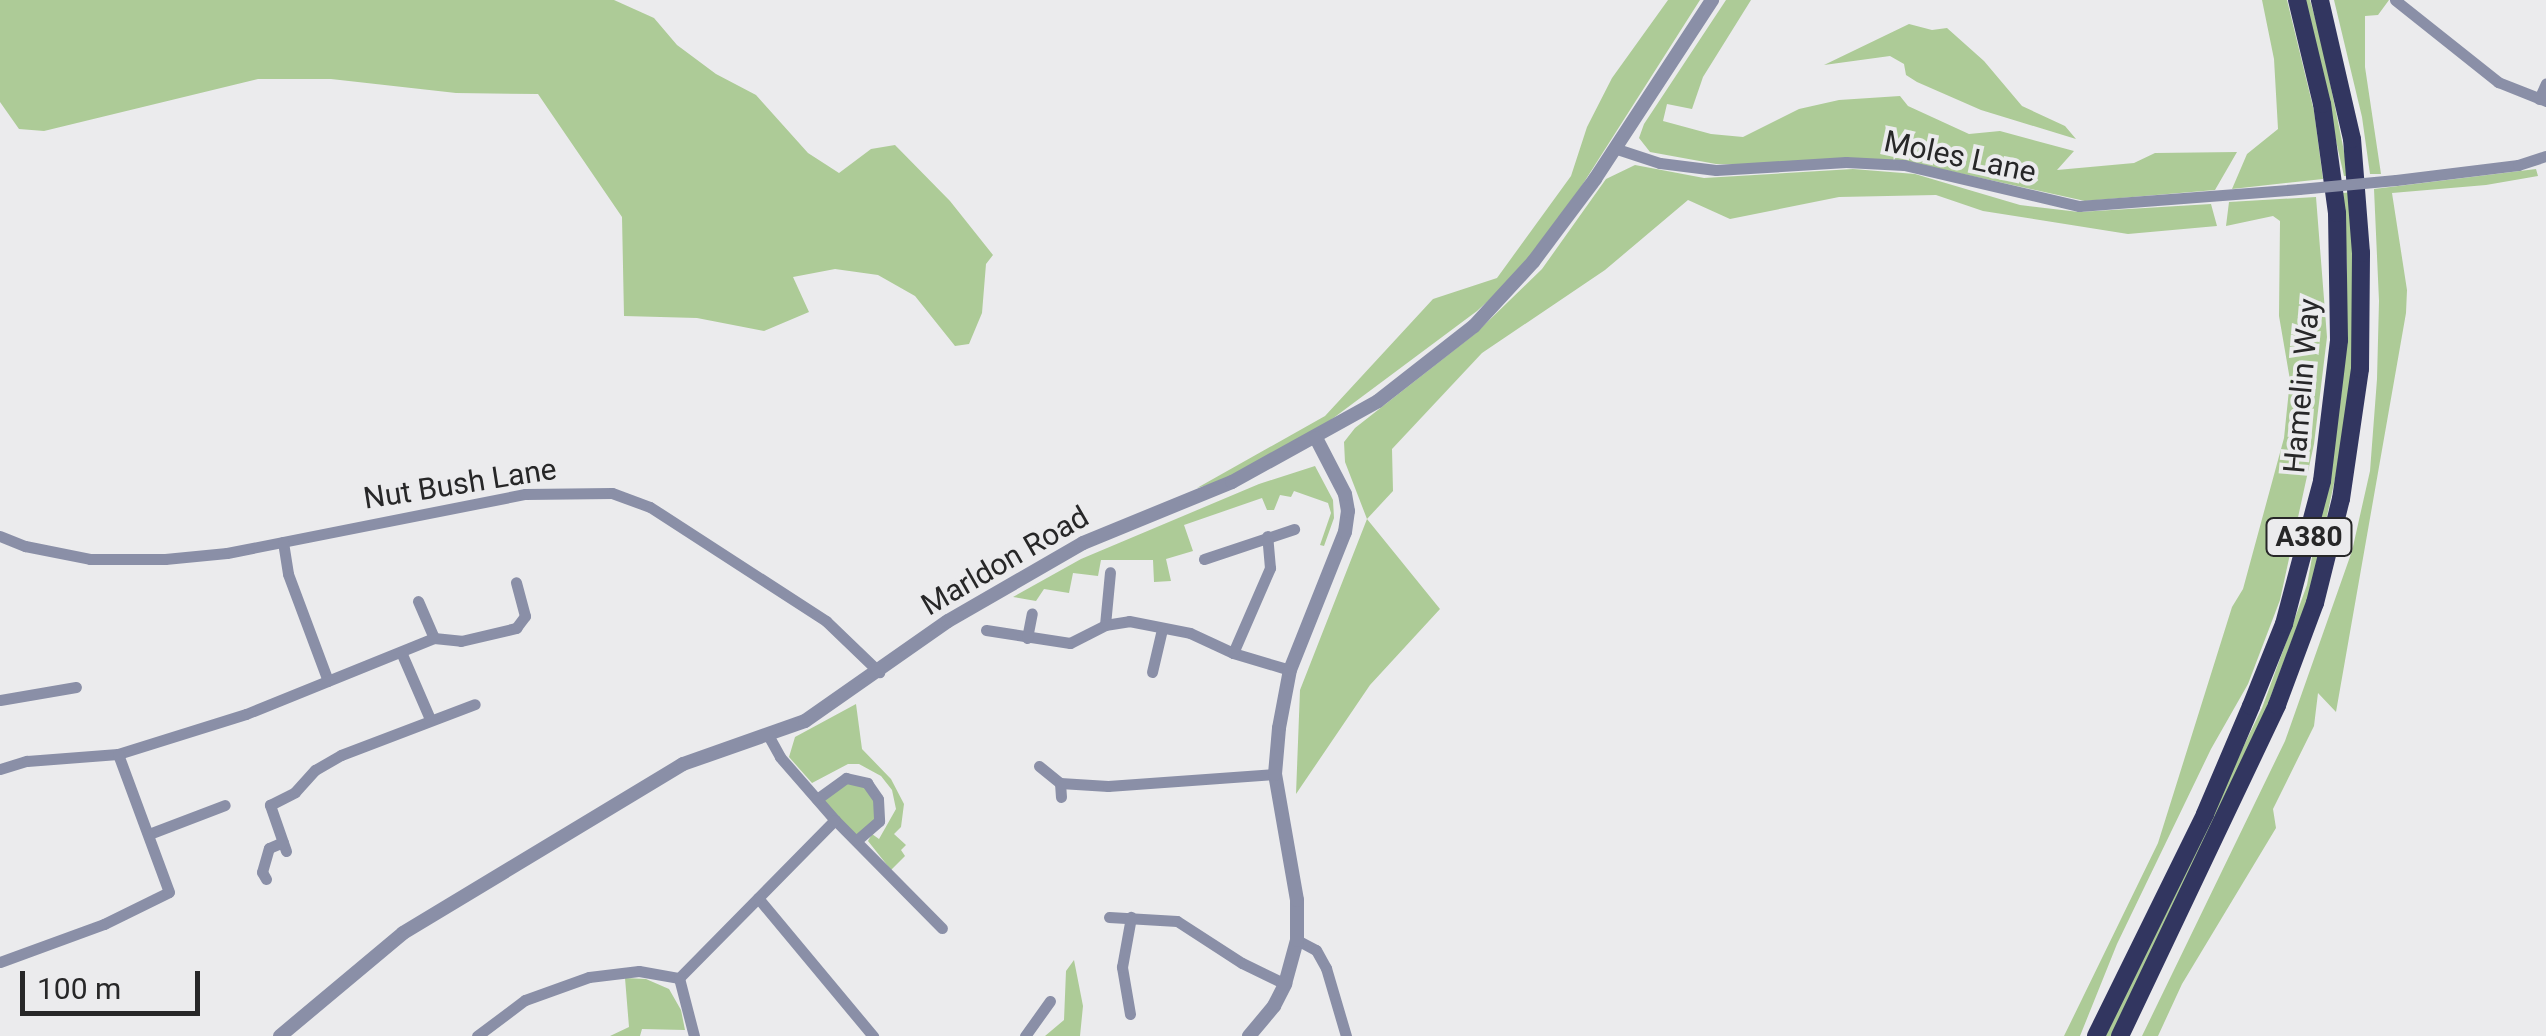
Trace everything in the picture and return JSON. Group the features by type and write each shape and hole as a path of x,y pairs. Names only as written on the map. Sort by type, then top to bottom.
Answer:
{"highway":[{"name":"Hamelin Way","path":"2096,1036 2205,814 2251,706 2284,624 2322,481 2339,340 2338,213 2322,104 2298,0"},
{"name":"Hamelin Way","path":"2120,1036 2277,705 2315,602 2341,500 2360,369 2360,253 2352,139 2320,0"}],"street":[{"name":"Marldon Road","path":"280,1036 372,957 484,882 683,764 805,721 948,621 1083,543 1215,490 1378,401 1474,326 1533,262 1712,0"},
{"path":"2395,0 2498,82 2543,100 2546,83"},
{"name":"Moles Lane","path":"1614,148 1660,162 1716,170 1846,162 1904,165 2079,206 2396,180 2518,165 2546,156"},
{"path":"1249,1036 1285,984 1296,940 1296,900 1276,774 1290,670 1345,532 1348,512 1340,482 1316,438"},
{"name":"Nut Bush Lane","path":"0,536 90,560 164,559 283,542 524,494 612,493 650,508 826,621 879,672"},
{"path":"1222,571 1210,557 1294,529"},
{"path":"1233,653 1270,568 1267,536"},
{"path":"283,542 288,574 328,681"},
{"path":"1104,624 1110,572"},
{"path":"0,769 28,760 118,754 246,714 434,638 461,640 516,628 525,616 516,582"},
{"path":"418,601 434,638"},
{"path":"1027,638 1032,614"},
{"path":"986,630 1070,643 1104,624 1129,621 1190,633 1233,653 1290,670"},
{"path":"521,622 532,634"},
{"path":"1152,672 1162,628"},
{"path":"401,652 430,719"},
{"path":"0,700 76,687"},
{"path":"266,879 262,872 270,848 284,847 270,805 295,792 315,770 341,755 475,704"},
{"path":"768,735 780,756 834,820 942,928"},
{"path":"0,962 104,924 169,892 118,754"},
{"path":"1039,766 1060,790 1276,774"},
{"path":"817,798 846,778 867,783 878,799 879,821 856,840"},
{"path":"149,834 226,806"},
{"path":"694,1036 679,991 679,978 834,820"},
{"path":"758,898 873,1036"},
{"path":"1109,916 1177,921 1231,957 1285,984"},
{"path":"1130,1014 1122,967 1131,916"},
{"path":"1296,940 1316,950 1326,968 1346,1036"},
{"path":"477,1036 525,1000 578,980 639,971 679,978"},
{"path":"1025,1036 1050,1009"}],"green space":[{"path":"0,0 614,0 654,18 677,45 716,74 756,95 808,153 839,173 871,149 895,145 950,201 993,255 986,264 982,313 969,344 955,346 915,296 878,275 835,269 793,277 809,312 764,331 697,318 624,316 622,217 538,94 456,93 331,79 258,79 44,131 19,129 0,102"},
{"path":"1668,0 1700,0 1565,212 1512,279 1477,311 1324,425 1226,480 1197,488 1325,416 1433,299 1497,278 1571,176 1587,127 1612,78"},
{"path":"1726,0 1751,0 1703,77 1692,109 1667,104 1663,121 1711,134 1743,137 1799,109 1839,100 1900,96 1908,106 1969,134 2000,131 2074,151 2057,170 2134,163 2155,153 2237,152 2215,190 2085,201 1940,169 1716,164 1650,152 1639,138 1644,124"},
{"path":"2262,0 2287,0 2314,111 2323,179 2232,189 2247,154 2278,129 2274,59"},
{"path":"2304,0 2310,0 2322,43 2349,176 2344,176"},
{"path":"2334,0 2389,0 2378,15 2365,16 2365,67 2381,174 2370,174 2362,117"},
{"path":"1909,24 1932,30 1947,28 1984,61 2022,106 2065,126 2076,139 1981,110 1917,82 1906,75 1904,64 1890,56 1824,65"},
{"path":"1635,165 1704,178 1853,169 1915,174 2020,205 2079,212 2211,204 2217,226 2128,234 1983,211 1936,195 1839,197 1730,219 1688,200 1605,270 1482,353 1392,449 1393,491 1367,519 1345,462 1344,442 1355,428 1476,333 1542,269 1606,179"},
{"path":"2536,169 2538,176 2486,185 2392,193 2407,290 2406,313 2336,712 2318,693 2314,726 2273,809 2276,828 2182,984 2158,1036 2142,1036 2285,741 2352,551 2370,471 2377,379 2379,301 2374,189"},
{"path":"2352,192 2356,340 2344,437 2311,590 2250,751 2112,1036 2104,1036 2262,708 2307,585 2341,397 2347,269 2343,193"},
{"path":"2316,197 2327,337 2314,444 2280,600 2248,684 2211,749 2117,944 2080,1036 2064,1036 2158,843 2232,607 2243,589 2284,438 2290,380 2279,316 2280,221 2273,216 2226,226 2229,202"},
{"path":"1315,466 1333,500 1334,518 1324,546 1320,545 1331,513 1328,503 1294,491 1291,497 1280,495 1274,510 1267,510 1262,498 1184,525 1193,551 1166,559 1171,581 1154,582 1153,560 1101,560 1098,576 1073,573 1069,593 1044,589 1036,601 1013,597 1081,559 1259,484"},
{"path":"1367,519 1440,609 1370,685 1296,794 1300,690"},
{"path":"856,704 862,749 891,779 904,804 901,827 894,834 906,845 901,850 905,856 891,870 868,841 872,834 879,839 896,809 892,790 881,776 859,764 848,764 812,783 789,757 795,737"},
{"path":"846,778 874,791 879,821 857,840 817,799"},
{"path":"1074,960 1083,1006 1080,1036 1045,1036 1064,1020 1066,971"},
{"path":"625,978 646,979 669,989 681,1010 685,1030 642,1029 640,1036 610,1036 629,1027"}]}
